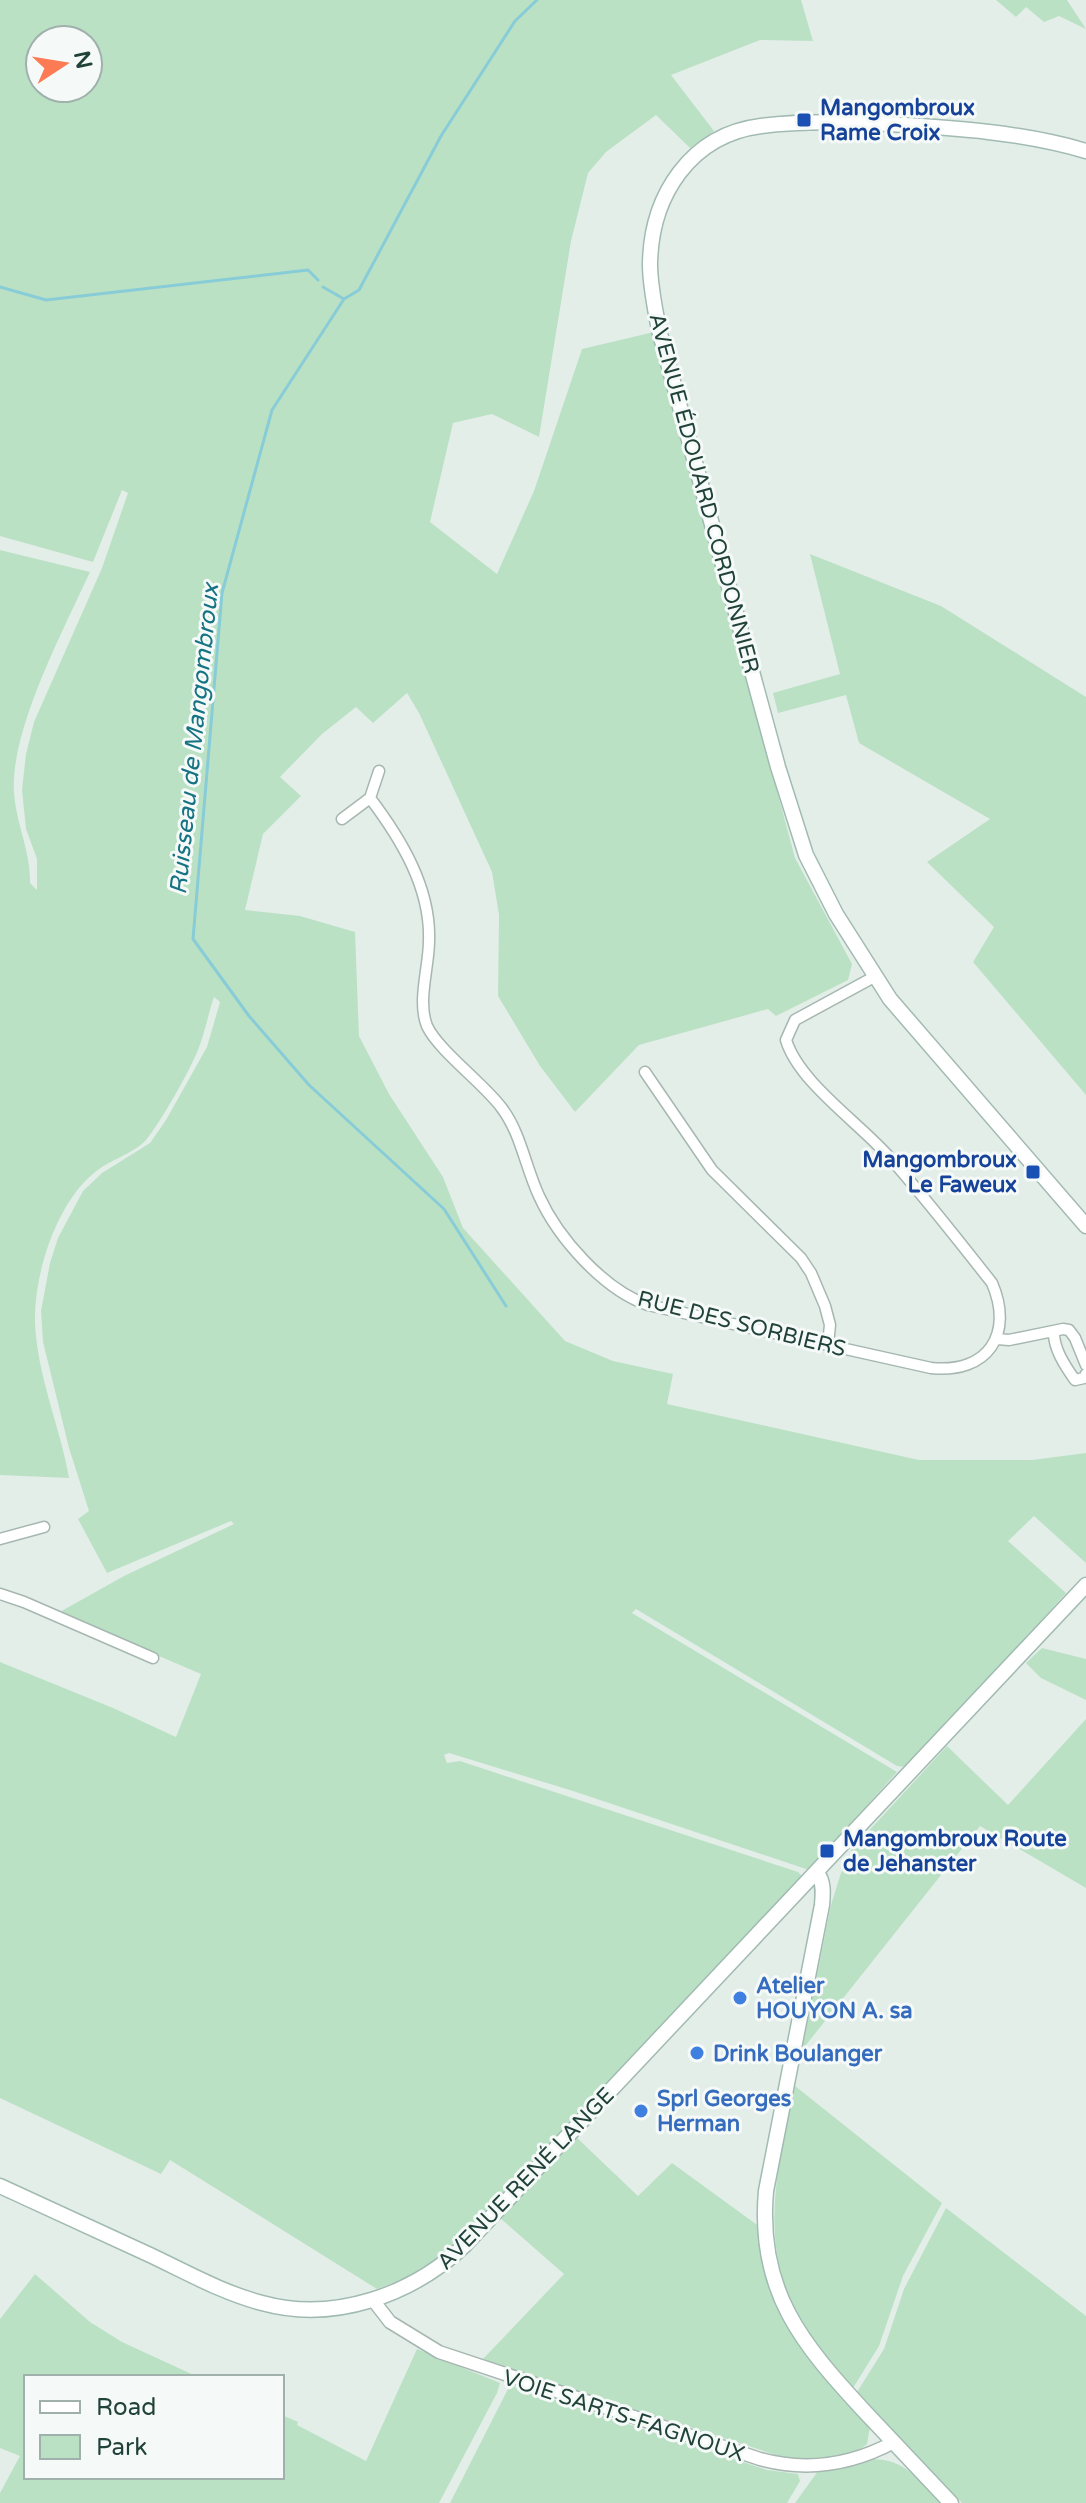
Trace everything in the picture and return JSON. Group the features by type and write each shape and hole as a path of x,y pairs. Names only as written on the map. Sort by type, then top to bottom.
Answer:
{"main road":[{"name":"AVENUE ÉDOUARD CORDONNIER","path":"1086,151 970,129 857,123 760,126 733,133 705,146 683,165 664,195 654,230 650,262 659,330 790,807 806,855 836,914 874,977 918,1034 1086,1226"},
{"name":"AVENUE RENÉ LANGE","path":"0,2186 256,2301 309,2309 343,2306 393,2293 425,2277 465,2245 1086,1585"},
{"path":"817,1873 822,1888 822,1905 767,2181 764,2230 775,2283 795,2327 819,2361 951,2503"}],"street":[{"path":"342,819 370,798 379,771"},
{"name":"RUE DES SORBIERS","path":"370,798 404,850 418,877 425,901 430,940 424,1010 427,1025 500,1106 514,1126 538,1194 564,1238 607,1282 635,1300 931,1368 957,1369 977,1360 997,1339"},
{"path":"874,977 795,1020 786,1040 790,1054 808,1076 889,1156 992,1283 1001,1302 997,1339 1009,1340 1069,1330 1086,1365"},
{"path":"645,1072 712,1170 801,1258 811,1273 830,1325 828,1344"},
{"path":"1054,1331 1054,1339 1075,1380 1084,1378 1086,1374"},
{"path":"0,1539 44,1527"},
{"path":"0,1594 153,1658"},
{"name":"VOIE SARTS-FAGNOUX","path":"373,2300 390,2322 439,2352 760,2459 796,2467 823,2466 862,2456 894,2442"}],"green space":[{"path":"0,0 801,0 813,41 760,40 671,75 714,131 690,148 656,115 606,152 588,173 571,241 539,437 492,414 453,423 430,522 497,574 534,491 582,349 654,332 795,858 852,964 848,980 776,1016 768,1009 639,1045 575,1112 540,1066 498,996 499,915 492,872 407,693 373,723 356,707 322,734 280,777 301,796 263,834 245,910 300,916 355,932 359,1036 389,1094 443,1177 463,1228 565,1341 613,1361 673,1374 667,1404 919,1460 1032,1460 1086,1453 1086,1563 1034,1516 1008,1541 1066,1593 905,1767 897,1766 636,1609 632,1613 897,1772 809,1870 573,1791 449,1753 444,1755 447,1763 460,1761 798,1872 803,1877 443,2255 405,2278 377,2289 170,2160 161,2174 0,2098 0,1662 176,1737 201,1674 58,1613 124,1576 234,1524 231,1521 107,1573 78,1519 89,1511 69,1448 43,1342 41,1311 58,1238 83,1191 102,1173 150,1143 166,1120 207,1047 220,1002 214,997 198,1050 159,1121 141,1145 100,1168 81,1186 58,1221 43,1262 36,1303 37,1342 69,1478 0,1475 0,550 90,572 29,710 15,767 15,804 30,883 37,890 37,859 26,829 22,790 26,754 34,722 102,568 128,493 122,490 93,562 0,536"},
{"path":"996,0 1067,0 1086,29 1059,16 1044,22 1026,7 1016,17"},
{"path":"810,554 941,606 1086,697 1086,1095 973,962 994,927 927,862 990,819 859,743 846,695 778,713 773,693 840,674"},
{"path":"1042,1648 1086,1659 1086,1700 1041,1678 1026,1663"},
{"path":"1086,1719 1086,1888 980,1826 802,2050 831,1905 852,1849 947,1746 1008,1805"},
{"path":"795,2086 942,2203 903,2276 879,2346 853,2388 803,2325 788,2295 779,2266 775,2236 777,2177"},
{"path":"574,2135 638,2196 672,2163 760,2227 767,2274 870,2427 867,2444 835,2459 799,2459 776,2455 482,2360 564,2274 499,2217"},
{"path":"946,2208 1086,2316 1086,2503 962,2503 857,2392 884,2349 904,2289"},
{"path":"35,2274 90,2322 122,2342 194,2375 24,2375 24,2479 284,2479 284,2416 366,2461 417,2349 500,2383 439,2503 0,2503 0,2493 20,2456 0,2448 0,2319"},
{"path":"510,2385 767,2470 798,2474 800,2481 787,2503 450,2503"},
{"path":"869,2459 901,2466 940,2503 795,2503 818,2471"}],"waterway":[{"name":"Ruisseau de Mangombroux","path":"506,1306 444,1209 309,1085 249,1016 193,939 222,593 272,410 344,299 359,290 441,136 515,21 537,0"},
{"path":"0,287 46,300 308,270 318,280"},
{"path":"323,287 344,299"}],"place":[{"name":"Mangombroux Rame Croix","path":"804,120"},
{"name":"Mangombroux Le Faweux","path":"1033,1172"},
{"name":"Mangombroux Route de Jehanster","path":"827,1851"},
{"name":"Atelier HOUYON A. sa","path":"740,1998"},
{"name":"Drink Boulanger","path":"697,2053"},
{"name":"Sprl Georges Herman","path":"641,2111"}]}
